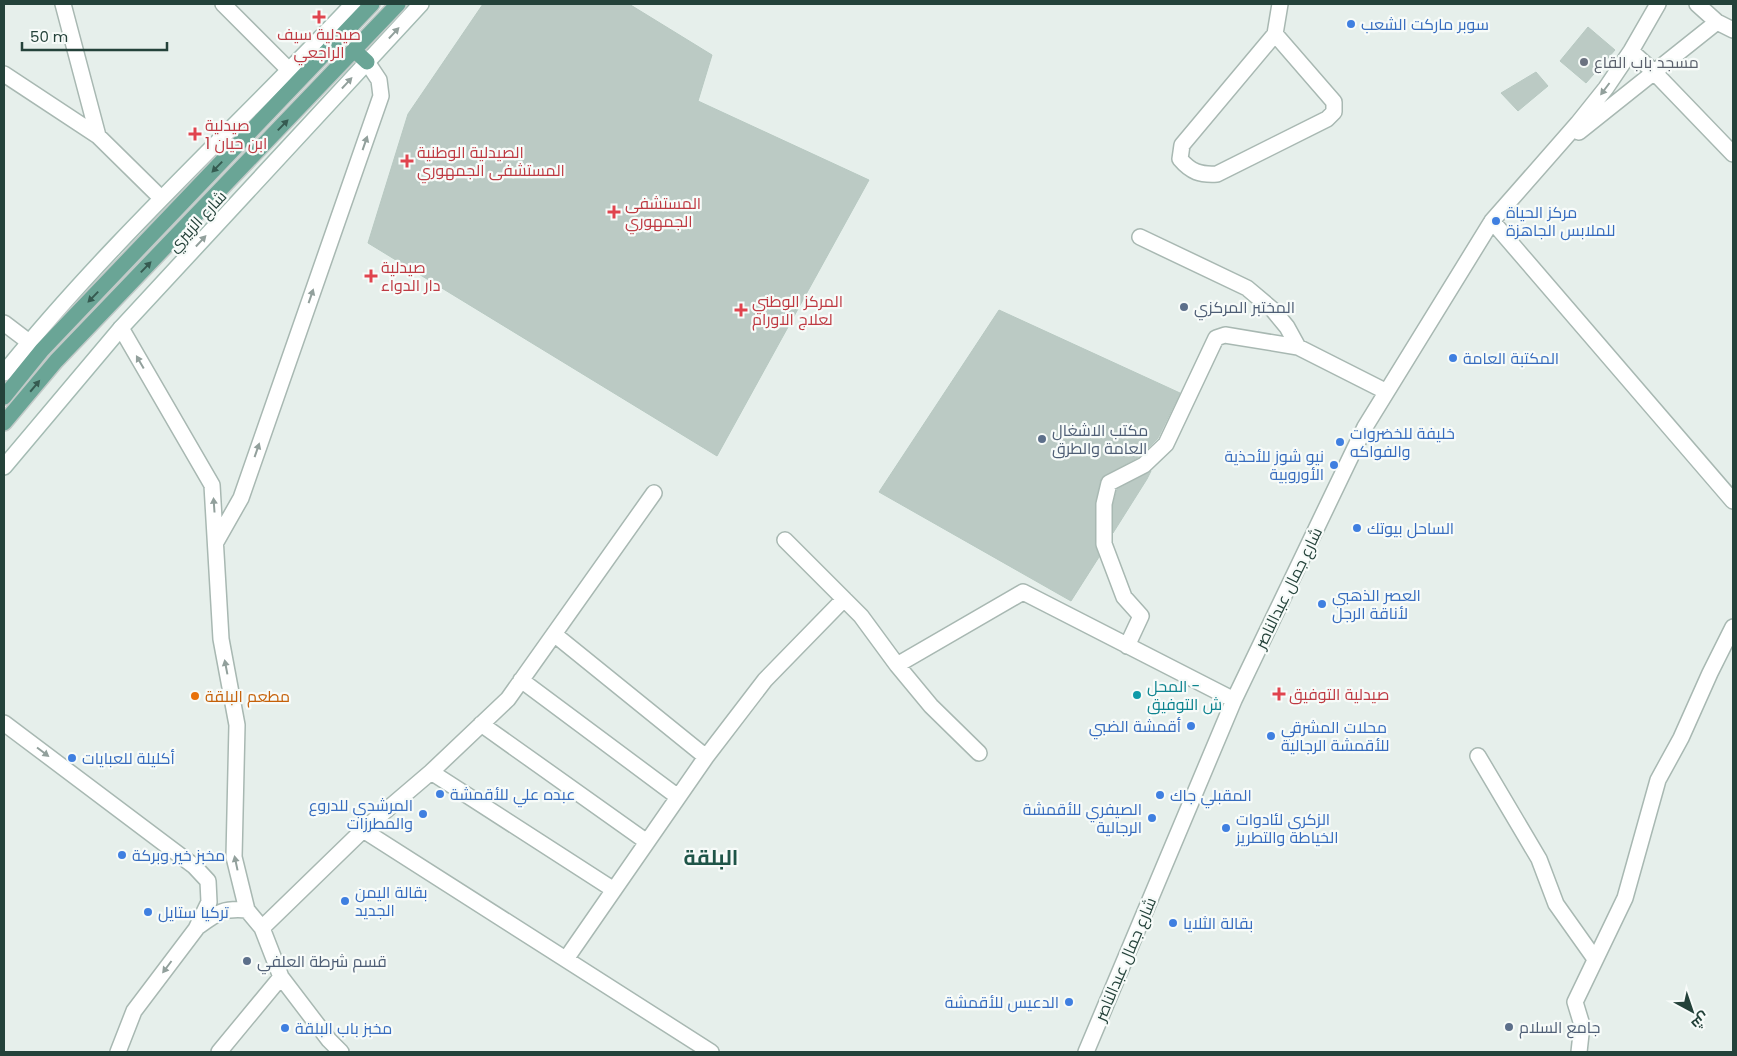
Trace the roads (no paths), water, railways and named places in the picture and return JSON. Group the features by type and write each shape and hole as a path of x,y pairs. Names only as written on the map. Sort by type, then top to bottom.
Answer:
{"main road":[{"name":"شارع الزبيري","path":"4,397 42,350 294,76 372,4"},
{"name":"شارع الزبيري","path":"4,423 56,360 398,4"},
{"path":"355,50 367,62"}],"street":[{"path":"63,4 98,136"},
{"path":"223,4 294,76"},
{"name":"شارع الزبيري","path":"4,373 29,342 161,198 294,76 354,4"},
{"name":"شارع الزبيري","path":"4,467 121,328 421,4"},
{"path":"1275,34 1334,102 1334,112 1326,119 1217,174 1203,175 1189,170 1180,159 1182,145 1275,34 1280,4"},
{"name":"شارع جمال عبدالناصر","path":"1086,1052 1234,700 1365,427 1385,391 1492,221 1584,116 1631,52 1658,4"},
{"path":"1697,4 1717,22 1733,42"},
{"path":"1717,22 1733,30"},
{"name":"شارع جمال عبدالناصر","path":"1548,156 1717,22"},
{"path":"1631,52 1654,72 1733,154"},
{"path":"216,542 241,498 381,96 379,80 367,62"},
{"path":"4,74 98,136 161,198"},
{"path":"1492,221 1733,501"},
{"path":"1140,237 1246,288 1272,310 1287,327 1298,347"},
{"path":"4,323 29,342"},
{"path":"121,328 212,484 221,639 237,724 234,857 247,910 262,928 281,976 328,1040 341,1052"},
{"path":"1128,646 1141,616 1124,597 1104,544 1104,504 1109,483 1144,464 1166,444 1216,338 1225,335 1298,347 1385,391"},
{"path":"262,928 364,830 431,772 508,699 654,493"},
{"path":"785,540 861,616 897,665 931,706 979,753"},
{"path":"897,665 1023,592 1234,700"},
{"path":"566,959 706,757 765,680 844,599"},
{"path":"1579,1052 1582,1025 1575,1002 1594,959 1625,898 1658,780 1681,738 1733,627"},
{"path":"554,634 706,757"},
{"path":"521,680 678,797"},
{"path":"4,722 194,866 208,882 209,902 196,929 134,1011 118,1052"},
{"path":"481,724 647,842"},
{"path":"1478,756 1539,859 1556,904 1594,959"},
{"path":"431,772 614,890"},
{"path":"364,830 711,1052"},
{"path":"196,929 214,915 229,908 247,910"},
{"path":"220,1052 281,976"}],"place":[{"name":"صيدلية سيف الراجعي","path":"319,17"},
{"name":"سوبر ماركت الشعب","path":"1351,24"},
{"name":"مسجد باب القاع","path":"1584,62"},
{"name":"صيدلية ابن حيان 1","path":"195,134"},
{"name":"الصيدلية الوطنية المستشفى الجمهوري","path":"407,161"},
{"name":"المستشفى الجمهوري","path":"614,212"},
{"name":"مركز الحياة للملابس الجاهزة","path":"1496,221"},
{"name":"صيدلية دار الدواء","path":"371,276"},
{"name":"المختبر المركزي","path":"1184,307"},
{"name":"المركز الوطني لعلاج الاورام","path":"741,310"},
{"name":"المكتبة العامة","path":"1453,358"},
{"name":"مكتب الاشغال العامة والطرق","path":"1042,439"},
{"name":"خليفة للخضروات والفواكه","path":"1340,442"},
{"name":"نيو شوز للأحذية الأوروبية","path":"1334,465"},
{"name":"الساحل بيوتك","path":"1357,528"},
{"name":"العصر الذهبي لأناقة الرجل","path":"1322,604"},
{"name":"صيدلية التوفيق","path":"1279,694"},
{"name":"المحل - ش التوفيق","path":"1137,695"},
{"name":"مطعم البلقة","path":"195,696"},
{"name":"أقمشة الضبي","path":"1191,726"},
{"name":"محلات المشرقي للأقمشة الرجالية","path":"1271,736"},
{"name":"أكليلة للعبايات","path":"72,758"},
{"name":"عبده علي للأقمشة","path":"440,794"},
{"name":"المقبلي جاك","path":"1160,795"},
{"name":"المرشدي للدروع والمطرزات","path":"423,814"},
{"name":"الصيفري للأقمشة الرجالية","path":"1152,818"},
{"name":"الزكري لئادوات الخياطة والتطريز","path":"1226,828"},
{"name":"مخبز خير وبركة","path":"122,855"},
{"name":"بقالة اليمن الجديد","path":"345,901"},
{"name":"تركيا ستايل","path":"148,912"},
{"name":"بقالة الثلايا","path":"1173,923"},
{"name":"قسم شرطة العلفي","path":"247,961"},
{"name":"الدعيس للأقمشة","path":"1069,1002"},
{"name":"جامع السلام","path":"1509,1027"},
{"name":"مخبز باب البلقة","path":"285,1028"}],"district":[{"name":"البلقة","path":"711,858"}]}
